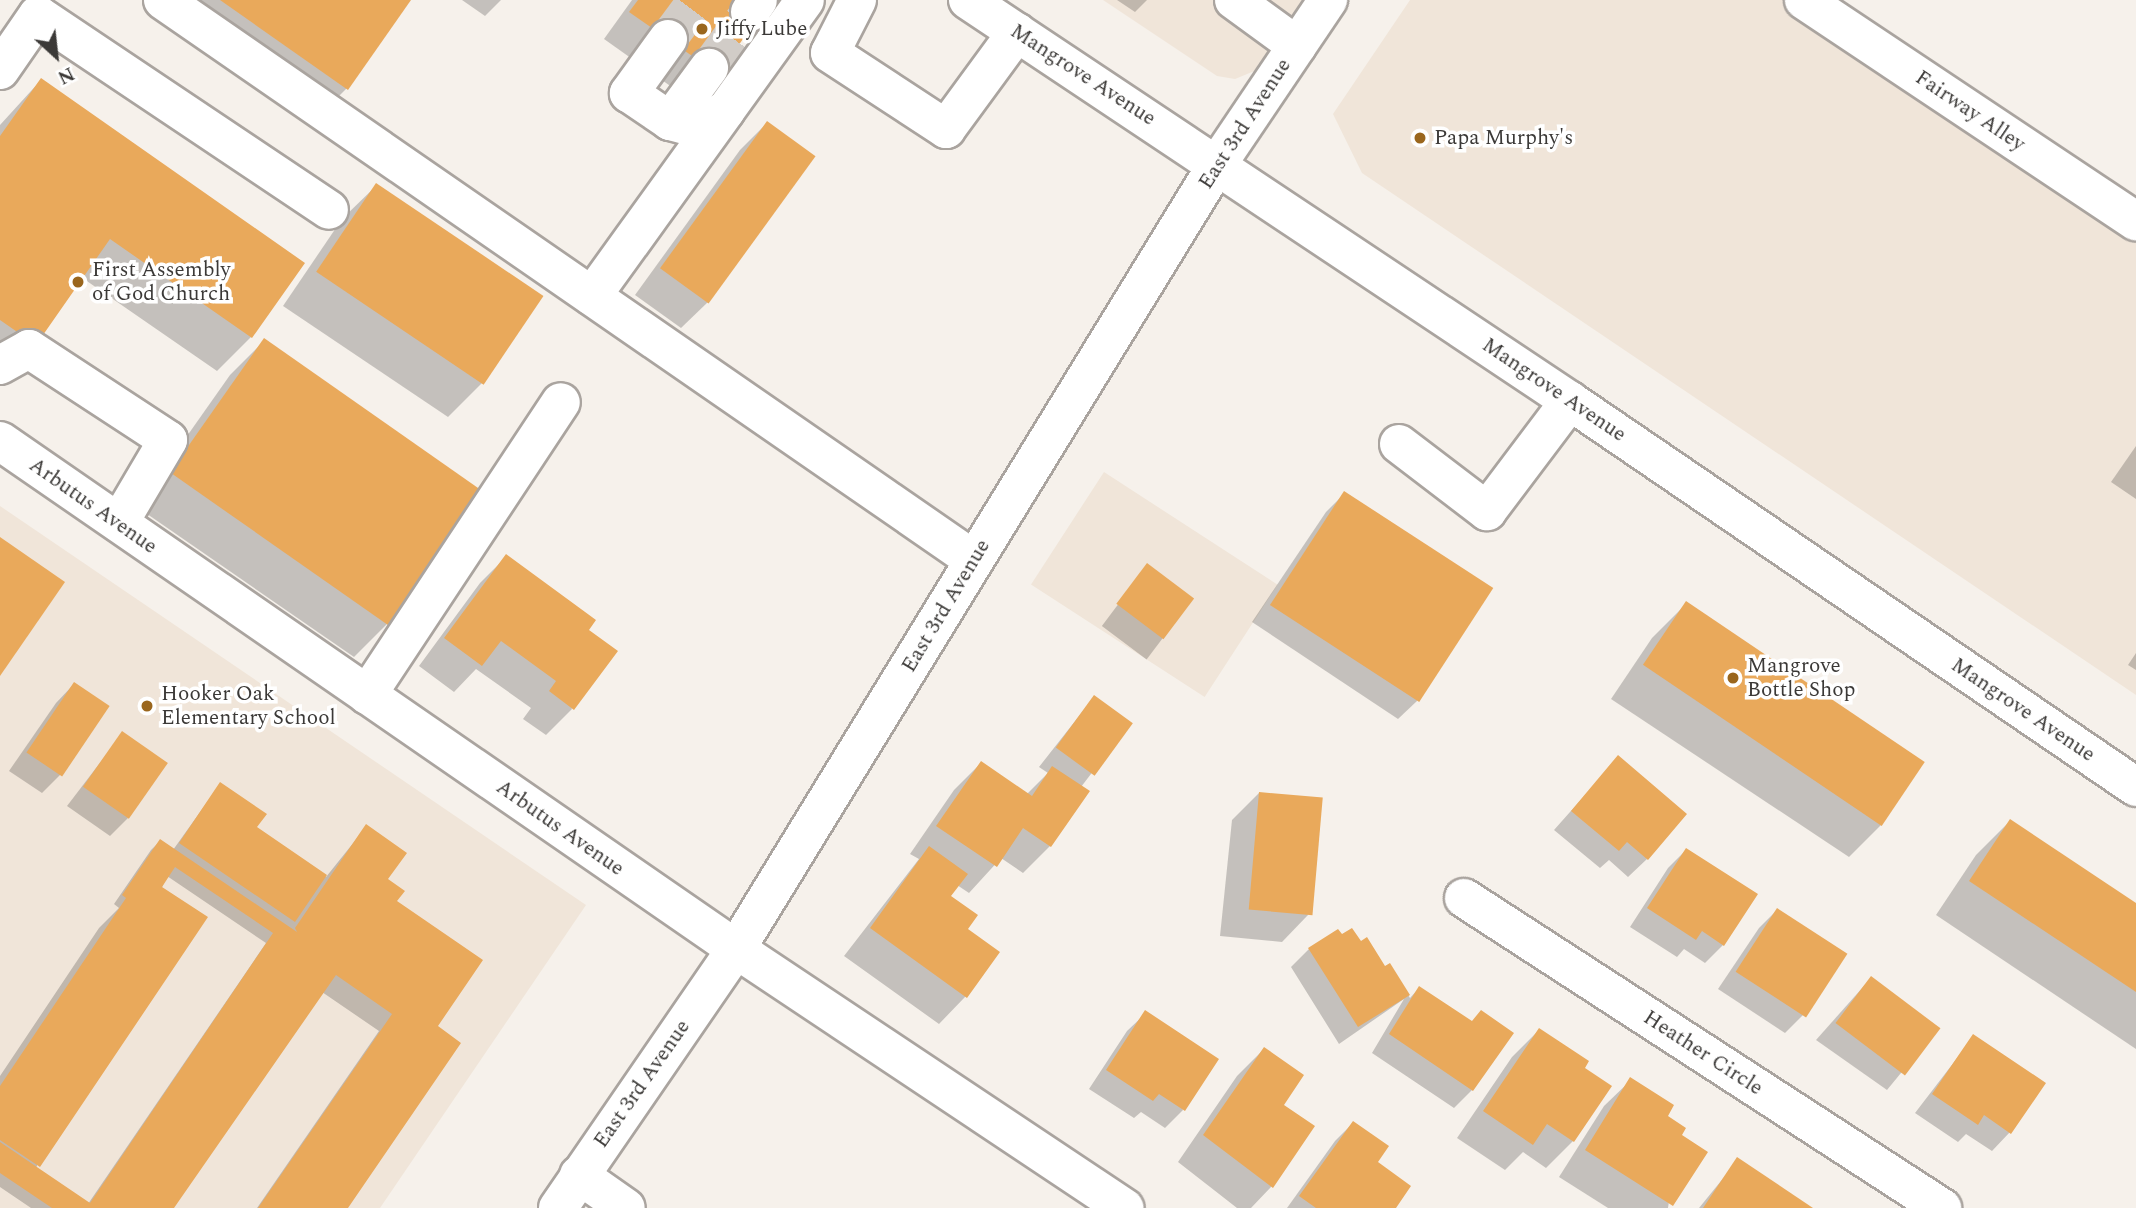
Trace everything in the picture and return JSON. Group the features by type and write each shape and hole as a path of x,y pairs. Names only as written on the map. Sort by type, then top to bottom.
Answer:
{"street":[{"path":"163,0 974,560"},
{"path":"857,0 830,53 946,130 1017,32"},
{"name":"Mangrove Avenue","path":"968,0 1218,163 2136,787"},
{"path":"1234,0 1297,46"},
{"name":"East 3rd Avenue","path":"558,1208 736,949 1218,163 1328,0"},
{"name":"Fairway Alley","path":"1804,0 2136,221"},
{"path":"592,296 803,1"},
{"path":"0,70 38,15 329,210"},
{"path":"649,107 688,54 649,107"},
{"path":"649,107 693,127 726,110"},
{"path":"0,365 29,349 168,440 118,523"},
{"path":"1399,444 1487,511 1570,401"},
{"path":"367,695 561,402"},
{"name":"Arbutus Avenue","path":"0,441 736,949 1124,1208"},
{"name":"Heather Circle","path":"1464,898 1942,1208"},
{"path":"579,1175 626,1208"}],"shaded area":[{"path":"1103,0 1313,0 1269,65 1235,79 1217,76"},
{"path":"1410,0 1786,0 2136,237 2136,695 1362,173 1333,114"},
{"path":"1104,472 1278,585 1205,697 1031,584"},
{"name":"Hooker Oak Elementary School","path":"0,506 586,905 380,1208 0,1208"}],"building":[{"path":"220,0 411,0 348,90"},
{"name":"Jiffy Lube","path":"638,0 733,0 758,18 718,74 629,12"},
{"path":"41,78 305,263 252,338 110,239 36,345 0,320 0,136"},
{"path":"767,121 816,156 709,304 660,268"},
{"path":"376,183 543,296 484,385 316,272"},
{"path":"264,338 483,491 389,625 170,472"},
{"path":"1344,491 1493,588 1419,702 1270,605"},
{"path":"0,537 65,582 0,676"},
{"path":"506,554 596,620 589,630 618,651 574,710 549,691 556,681 501,641 482,666 444,638"},
{"path":"1147,563 1194,599 1163,639 1116,604"},
{"path":"1686,601 1925,762 1882,826 1643,665"},
{"path":"74,682 110,706 62,777 26,752"},
{"path":"1094,695 1133,723 1095,776 1056,748"},
{"path":"122,731 168,763 129,819 83,787"},
{"path":"1618,755 1687,814 1648,860 1627,842 1619,851 1571,811"},
{"path":"981,761 1032,796 1052,766 1090,791 1051,847 1023,828 997,867 936,826"},
{"path":"220,782 267,814 257,827 327,875 295,922 179,843"},
{"path":"1259,792 1323,798 1312,915 1249,910"},
{"path":"2010,819 2136,903 2136,992 1969,881"},
{"path":"366,824 407,853 388,879 405,891 397,901 483,960 438,1026 461,1043 348,1208 258,1208 392,1014 336,975 174,1208 52,1208 0,1173 0,1142 90,1203 273,933 175,867 162,887 208,917 40,1167 0,1140 0,1086 126,898 122,895 160,839 297,932 295,928"},
{"path":"929,846 968,874 951,896 978,915 968,929 1000,952 967,998 870,928"},
{"path":"1686,848 1758,894 1724,946 1702,931 1696,940 1647,908"},
{"path":"1777,908 1847,954 1806,1017 1736,972"},
{"path":"1352,928 1361,941 1367,937 1385,966 1390,963 1410,995 1358,1027 1308,948 1338,929 1342,934"},
{"path":"1871,976 1940,1028 1905,1075 1835,1023"},
{"path":"1419,986 1472,1021 1481,1010 1514,1033 1473,1091 1389,1034"},
{"path":"1145,1010 1219,1059 1185,1111 1159,1094 1153,1101 1106,1070"},
{"path":"1539,1028 1589,1061 1585,1068 1612,1086 1574,1142 1547,1124 1533,1145 1483,1111"},
{"path":"1973,1034 2046,1083 2011,1134 1984,1115 1978,1125 1932,1094"},
{"path":"1264,1047 1304,1075 1284,1105 1315,1126 1273,1188 1203,1135"},
{"path":"1630,1077 1674,1105 1668,1116 1686,1128 1682,1135 1708,1152 1673,1206 1585,1150"},
{"path":"1353,1121 1389,1146 1378,1162 1411,1186 1396,1208 1316,1208 1299,1196"},
{"path":"1737,1157 1813,1208 1703,1208"}],"tunnel":[{"path":"668,39 697,0"},
{"path":"709,68 750,12"}],"place":[{"name":"Jiffy Lube","path":"702,29"},
{"name":"Papa Murphy's","path":"1420,138"},
{"name":"First Assembly of God Church","path":"78,282"},
{"name":"Mangrove Bottle Shop","path":"1733,678"},
{"name":"Hooker Oak Elementary School","path":"147,706"}]}
